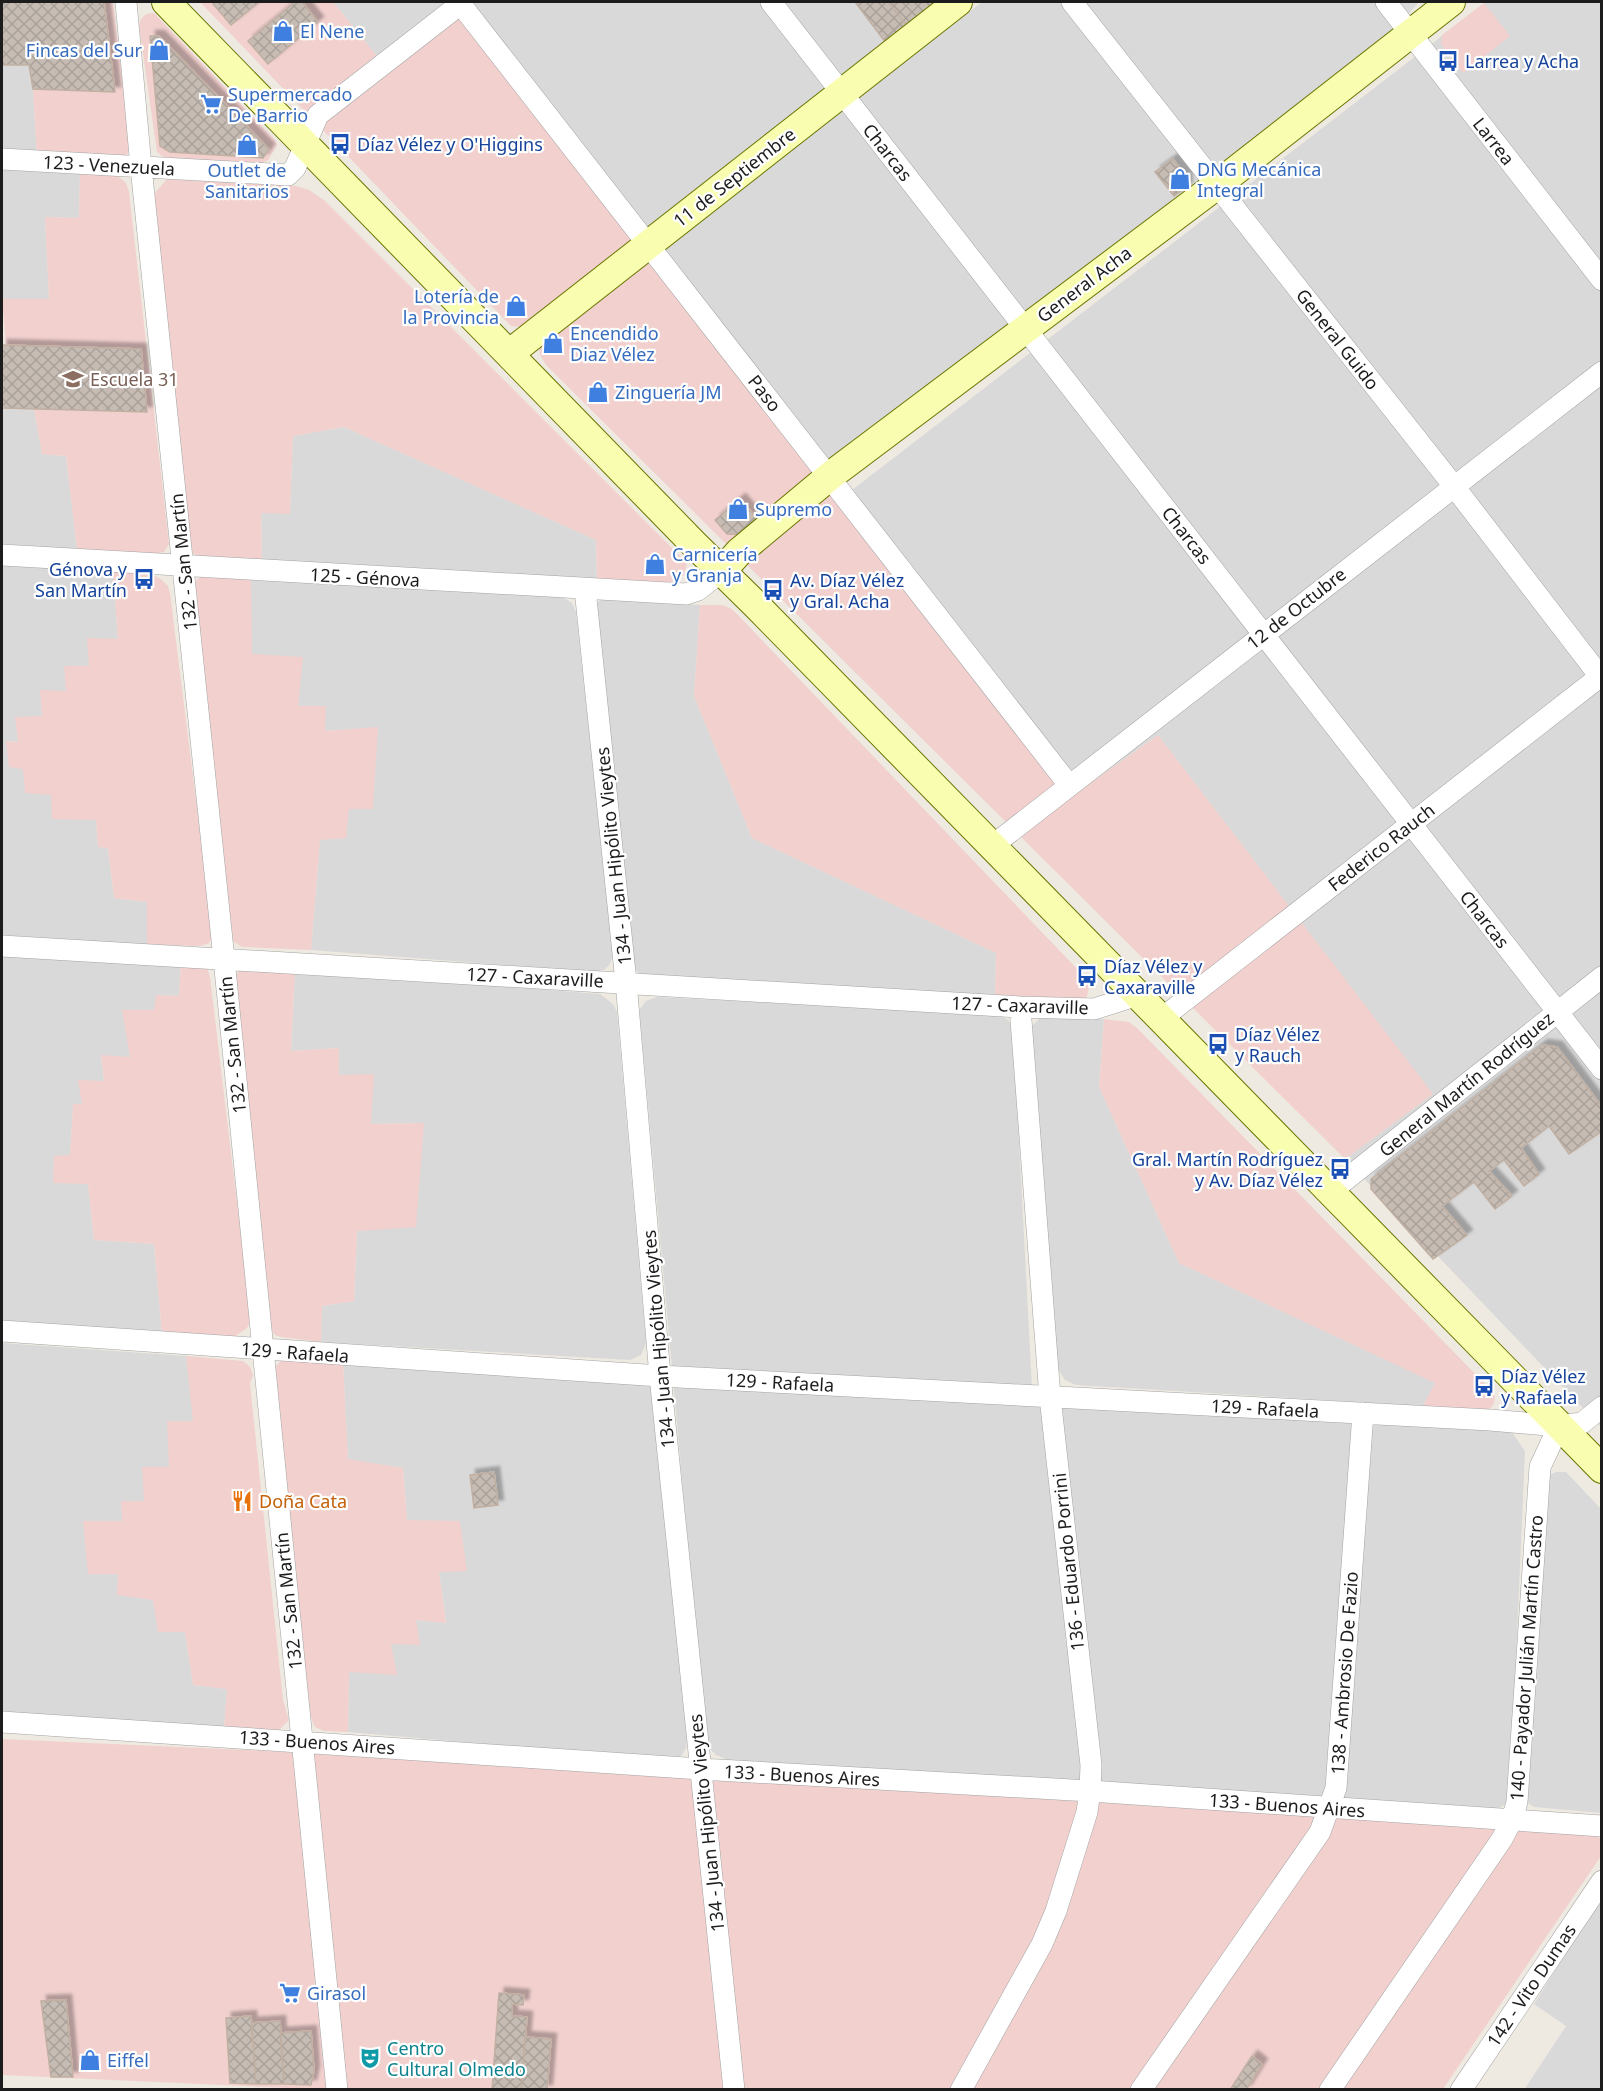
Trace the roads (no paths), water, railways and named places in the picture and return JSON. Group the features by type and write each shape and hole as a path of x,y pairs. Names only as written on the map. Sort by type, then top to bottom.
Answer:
{"main road":[{"path":"166,2 1602,1469"},
{"name":"11 de Septiembre","path":"510,353 958,2"},
{"name":"General Acha","path":"722,571 739,552 830,476 1217,185 1451,2"}],"street":[{"name":"132 - San Martín","path":"126,2 337,2090"},
{"path":"305,144 318,115 461,2"},
{"name":"Paso","path":"461,2 1069,784"},
{"name":"Charcas","path":"771,2 1602,1070"},
{"name":"General Guido","path":"1072,2 1453,485 1601,677"},
{"name":"Larrea","path":"1386,2 1602,280"},
{"name":"123 - Venezuela","path":"2,159 288,175 295,168 305,144"},
{"name":"12 de Octubre","path":"992,846 1453,485 1602,372"},
{"name":"125 - Génova","path":"2,555 686,594 699,590 722,571"},
{"name":"134 - Juan Hipólito Vieytes","path":"585,589 626,982 660,1376 734,2090"},
{"name":"Federico Rauch","path":"1161,1019 1601,677"},
{"name":"127 - Caxaraville","path":"2,946 1020,1007 1094,1009 1138,995"},
{"name":"General Martín Rodríguez","path":"1330,1192 1602,977"},
{"name":"136 - Eduardo Porrini","path":"961,2090 1042,1944 1060,1900 1087,1812 1090,1791 1091,1765 1050,1397 1020,1007"},
{"name":"129 - Rafaela","path":"2,1331 660,1376 1490,1420 1559,1426 1582,1423 1602,1407"},
{"name":"138 - Ambrosio De Fazio","path":"1141,2090 1320,1832 1330,1807 1336,1788 1363,1413"},
{"name":"140 - Payador Julián Martín Castro","path":"1330,2090 1502,1839 1512,1820 1517,1802 1540,1467 1559,1426"},
{"name":"133 - Buenos Aires","path":"2,1722 1602,1826"},
{"name":"142 - Vito Dumas","path":"1461,2090 1602,1881"}],"place":[{"name":"El Nene","path":"283,31"},
{"name":"Fincas del Sur","path":"159,50"},
{"name":"Larrea y Acha","path":"1448,61"},
{"name":"Supermercado De Barrio","path":"211,104"},
{"name":"Díaz Vélez y O'Higgins","path":"340,144"},
{"name":"Outlet de Sanitarios","path":"247,145"},
{"name":"DNG Mecánica Integral","path":"1180,179"},
{"name":"Lotería de la Provincia","path":"516,306"},
{"name":"Encendido Diaz Vélez","path":"553,343"},
{"name":"Escuela 31","path":"73,379"},
{"name":"Zinguería JM","path":"598,392"},
{"name":"Supremo","path":"738,509"},
{"name":"Carnicería y Granja","path":"655,564"},
{"name":"Génova y San Martín","path":"144,579"},
{"name":"Av. Díaz Vélez y Gral. Acha","path":"773,590"},
{"name":"Díaz Vélez y Caxaraville","path":"1087,976"},
{"name":"Díaz Vélez y Rauch","path":"1218,1044"},
{"name":"Gral. Martín Rodríguez y Av. Díaz Vélez","path":"1340,1169"},
{"name":"Díaz Vélez y Rafaela","path":"1484,1386"},
{"name":"Doña Cata","path":"242,1501"},
{"name":"Girasol","path":"290,1993"},
{"name":"Centro Cultural Olmedo","path":"370,2058"},
{"name":"Eiffel","path":"90,2060"}]}
